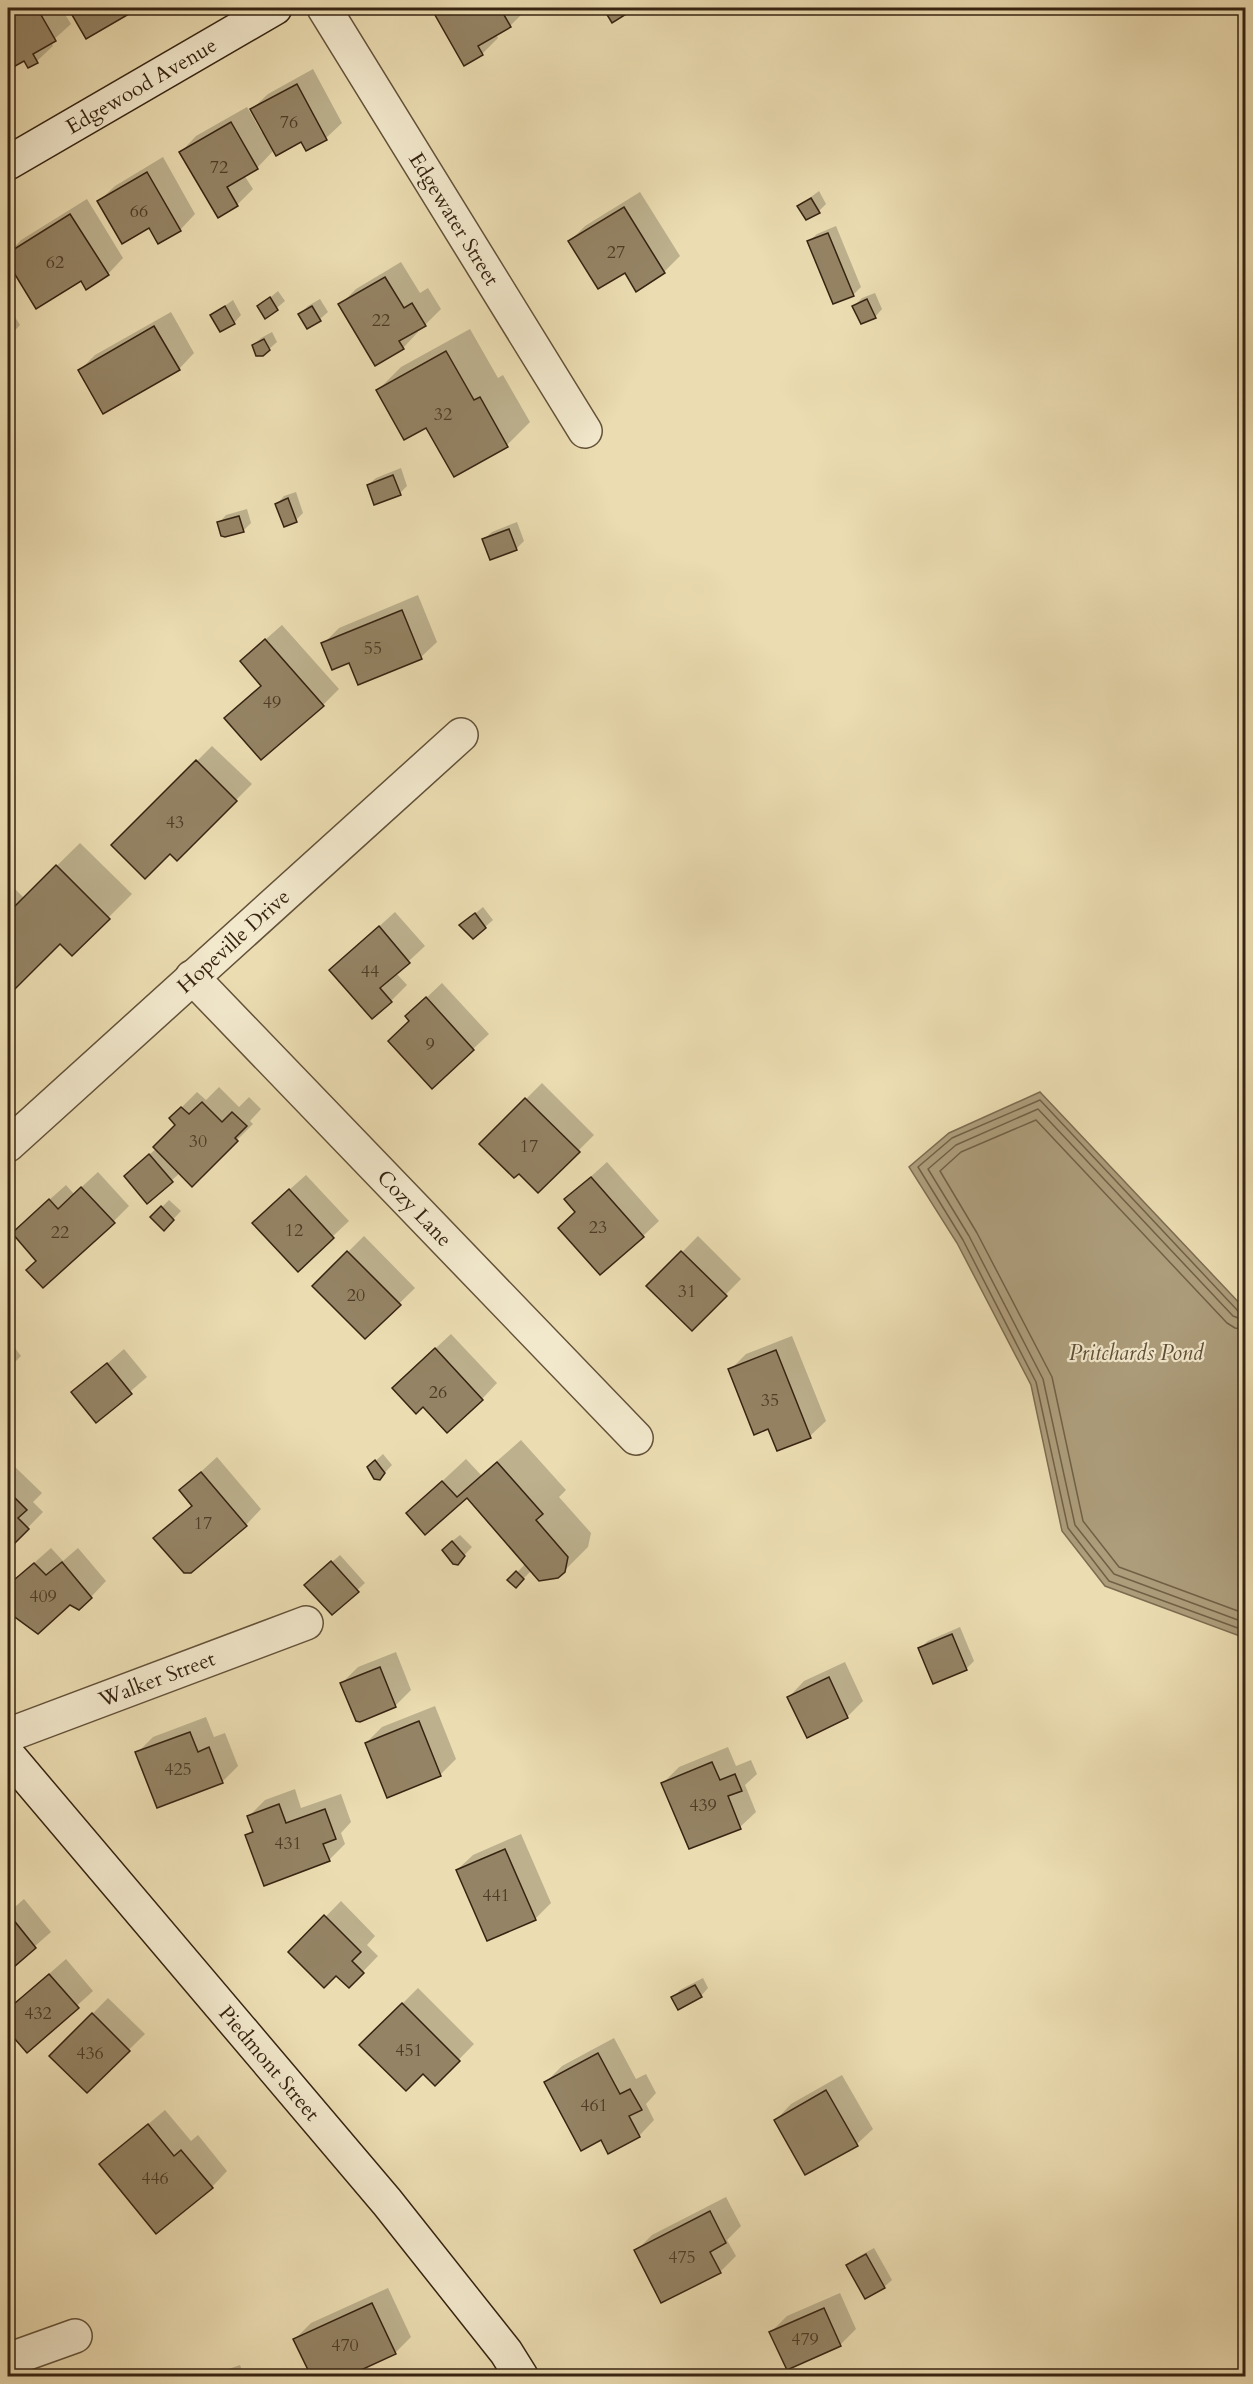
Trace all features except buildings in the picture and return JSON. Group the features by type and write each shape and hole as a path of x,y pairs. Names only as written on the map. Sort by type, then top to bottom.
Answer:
{"street":[{"name":"Edgewood Avenue","path":"8,164 275,8"},
{"name":"Edgewater Street","path":"324,8 585,430"},
{"name":"Hopeville Drive","path":"8,1145 461,735"},
{"name":"Cozy Lane","path":"192,977 636,1438"},
{"name":"Walker Street","path":"8,1735 306,1623"},
{"name":"Piedmont Street","path":"8,1755 387,2202 506,2352 521,2376"},
{"path":"8,2360 75,2336"}],"water":[{"name":"Pritchards Pond","path":"1040,1092 1245,1309 1245,1638 1105,1586 1062,1531 1031,1385 957,1243 909,1167 949,1133"}]}
